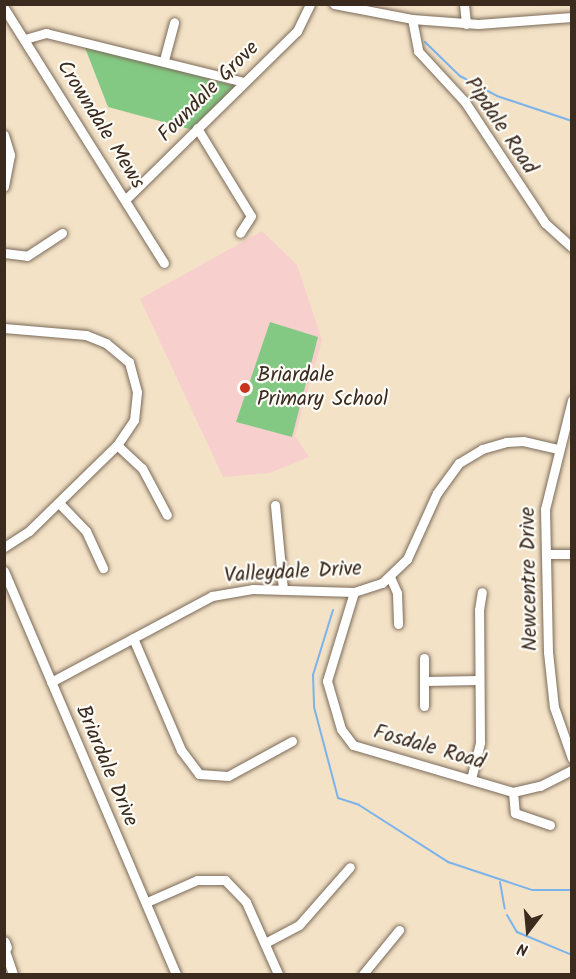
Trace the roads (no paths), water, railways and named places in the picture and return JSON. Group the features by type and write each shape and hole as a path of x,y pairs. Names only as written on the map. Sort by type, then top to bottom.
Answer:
{"street":[{"name":"Foundale Grove","path":"126,200 297,31 310,4"},
{"path":"334,4 412,20 466,24 572,17"},
{"path":"464,4 466,24"},
{"name":"Crowndale Mews","path":"4,8 164,263"},
{"name":"Pipdale Road","path":"412,20 418,51 470,107 545,223 572,247"},
{"path":"164,60 174,22"},
{"path":"25,39 46,33 164,60 244,82"},
{"path":"197,128 251,216 240,233"},
{"path":"4,135 10,155 4,186"},
{"path":"4,253 27,255 62,233"},
{"path":"4,328 86,335 122,353 135,372 137,392 134,420 117,445 59,503 4,546"},
{"name":"Newcentre Drive","path":"572,400 557,449 545,509 548,652 554,707 572,758"},
{"name":"Valleydale Drive","path":"51,682 212,596 237,590 354,592 390,577 407,559 437,493 459,463 482,449 506,442 523,441 557,449"},
{"path":"117,445 146,474 167,514"},
{"path":"59,503 87,531 103,568"},
{"path":"275,505 283,590"},
{"path":"547,554 572,554"},
{"name":"Briardale Drive","path":"4,571 147,902 176,975"},
{"path":"390,577 397,593 398,624"},
{"name":"Fosdale Road","path":"354,592 327,681 341,729 352,745 513,792"},
{"path":"471,779 480,742 478,680 482,592"},
{"path":"133,638 181,750 199,774 228,776 292,741"},
{"path":"424,658 424,706"},
{"path":"425,681 478,680"},
{"path":"550,825 515,813 513,792 540,786 572,770"},
{"path":"265,943 299,925 350,867"},
{"path":"147,902 197,880 225,880 246,902 278,975"},
{"path":"363,975 399,930"},
{"path":"5,952 13,975"}],"waterway":[{"path":"425,42 460,76 497,96 572,121"},
{"path":"333,610 313,675 314,707 338,798 359,805 448,862 532,890 572,890"},
{"path":"500,882 505,909"},
{"path":"507,915 517,932 572,955"}],"place":[{"name":"Briardale Primary School","path":"245,388"}]}
